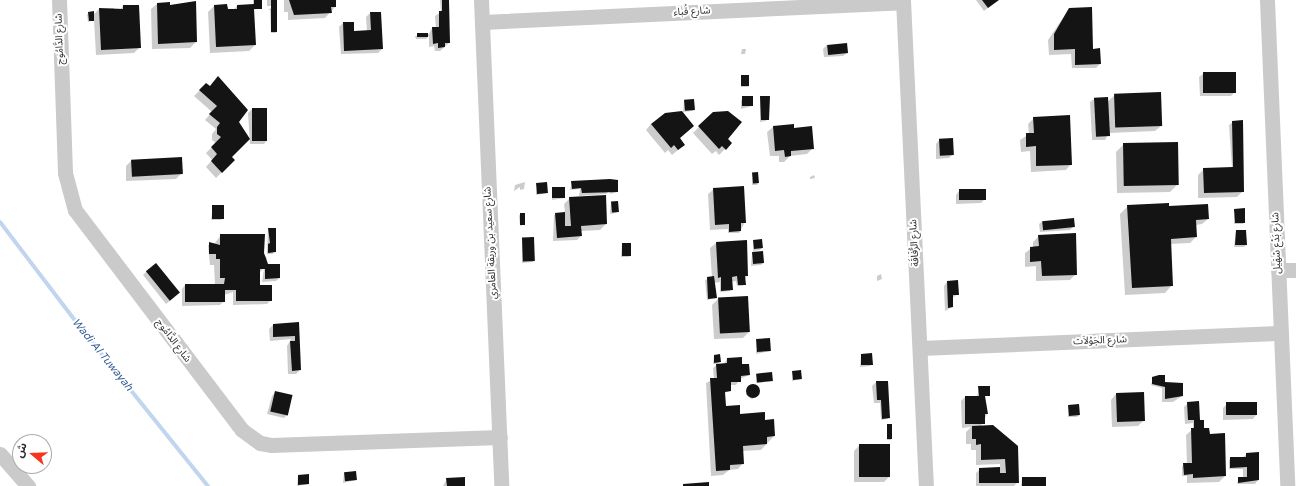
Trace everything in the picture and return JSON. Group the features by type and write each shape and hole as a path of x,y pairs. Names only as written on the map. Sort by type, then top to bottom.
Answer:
{"street":[{"name":"شارع الدَّامُوج","path":"59,0 65,173 75,210 242,430 260,443 271,445 500,437"},
{"name":"شارع سعيد بن وريقة العامري","path":"481,0 501,486"},
{"name":"شارع بَدْع سْهَيل","path":"1267,0 1287,486"},
{"name":"شارع قُباء","path":"482,22 903,1"},
{"name":"شارع الرُّفَاقَة","path":"903,1 926,486"},
{"path":"1278,270 1296,270"},
{"name":"شارع الجَوْلاَت","path":"920,348 1280,333"},
{"path":"0,454 28,486"}],"building":[{"path":"254,0 262,0 262,9 254,9 256,45 216,47 214,5 227,4 228,9 237,9 237,5 254,4"},
{"path":"271,0 277,0 277,32 271,32"},
{"path":"289,0 336,0 336,7 331,7 332,13 294,15"},
{"path":"442,0 449,0 450,43 445,43 445,47 438,48 438,43 433,44 432,27 439,27 439,11 442,11"},
{"path":"982,0 999,0 988,8"},
{"path":"196,1 197,42 158,44 157,3 170,2 170,5"},
{"path":"123,5 139,5 141,48 101,50 99,8 123,9"},
{"path":"1092,7 1093,49 1100,48 1101,64 1075,65 1075,49 1054,50 1054,34 1069,8"},
{"path":"94,11 94,21 89,21 88,12"},
{"path":"370,12 381,12 383,49 344,51 343,22 354,22 354,31 371,30"},
{"path":"417,33 428,33 428,37 417,37"},
{"path":"847,43 848,53 828,55 827,45"},
{"path":"1203,72 1236,72 1236,93 1203,93"},
{"path":"741,75 749,75 749,86 741,86"},
{"path":"218,76 248,110 239,122 250,139 232,157 235,160 222,173 211,161 217,154 211,147 221,137 217,134 217,127 220,123 209,114 217,106 199,90 206,83 210,86"},
{"path":"1161,92 1162,126 1115,128 1114,94"},
{"path":"742,96 753,96 753,106 742,106"},
{"path":"760,96 770,96 769,120 761,120"},
{"path":"1108,97 1110,136 1096,137 1094,98"},
{"path":"694,99 695,110 685,111 684,100"},
{"path":"252,108 267,108 267,141 252,141"},
{"path":"682,111 694,126 680,138 685,145 678,150 674,145 671,148 651,124 665,113"},
{"path":"728,111 742,122 728,139 732,143 726,150 722,146 719,149 698,126 713,112"},
{"path":"1070,115 1072,165 1036,166 1036,146 1026,147 1026,133 1034,133 1033,117"},
{"path":"1243,120 1244,192 1204,193 1203,168 1233,167 1232,121"},
{"path":"794,124 794,128 812,126 814,149 791,151 791,156 785,157 784,150 775,151 773,126"},
{"path":"953,138 954,155 940,156 939,139"},
{"path":"1178,142 1179,185 1124,186 1123,143"},
{"path":"182,157 183,174 132,177 131,160"},
{"path":"758,172 759,183 753,183 752,173"},
{"path":"618,180 618,192 582,193 581,188 572,189 571,181"},
{"path":"547,182 548,193 537,194 536,183"},
{"path":"744,186 746,223 741,223 741,231 729,232 729,224 715,225 713,188"},
{"path":"552,187 565,187 565,198 552,198"},
{"path":"959,189 986,189 986,200 959,200"},
{"path":"606,195 607,224 581,226 582,236 557,238 555,213 565,212 565,226 571,226 569,197"},
{"path":"618,201 619,212 612,213 611,202"},
{"path":"1169,203 1169,206 1208,204 1209,219 1196,220 1197,237 1171,239 1173,286 1132,288 1127,205"},
{"path":"212,205 224,205 224,219 212,219"},
{"path":"1245,208 1245,223 1235,223 1234,209"},
{"path":"520,213 525,213 525,225 520,225"},
{"path":"1074,218 1075,227 1043,230 1042,221"},
{"path":"268,228 276,228 276,252 268,253 268,244 270,243"},
{"path":"1236,230 1246,230 1247,245 1235,245"},
{"path":"1076,233 1077,275 1042,276 1041,261 1030,262 1030,247 1039,246 1038,235"},
{"path":"220,234 265,234 264,253 268,264 280,264 280,278 265,279 265,269 260,269 260,285 272,285 272,301 236,301 236,290 225,290 225,302 185,302 185,284 224,284 225,278 220,278 220,259 216,259 216,254 209,254 209,242 220,245"},
{"path":"522,237 534,237 535,261 523,261"},
{"path":"762,239 763,248 754,249 753,240"},
{"path":"747,240 748,276 745,276 746,285 738,285 737,276 732,277 733,290 721,291 721,277 718,278 716,242"},
{"path":"622,243 631,243 631,256 622,256"},
{"path":"763,251 764,263 753,264 752,252"},
{"path":"156,263 180,293 170,301 146,271"},
{"path":"714,276 717,298 708,299 707,277"},
{"path":"958,280 959,295 953,295 953,307 948,308 947,281"},
{"path":"748,296 750,332 720,334 718,298"},
{"path":"299,322 301,370 292,371 290,341 295,341 295,336 273,337 273,324"},
{"path":"770,338 771,351 757,352 756,339"},
{"path":"872,353 873,365 861,365 861,354"},
{"path":"720,354 721,362 714,363 714,355"},
{"path":"742,357 742,364 749,364 750,375 741,376 741,382 731,382 731,391 725,392 726,406 740,405 740,414 765,412 765,420 774,419 775,436 767,437 767,444 743,446 744,464 730,465 730,470 716,471 710,378 717,378 716,364 727,363 727,358"},
{"path":"801,370 802,379 793,380 792,371"},
{"path":"772,372 773,381 757,383 756,374"},
{"path":"1165,375 1165,382 1183,383 1183,396 1165,399 1165,387 1152,384 1152,377"},
{"path":"876,381 888,381 890,418 882,419 881,400 877,400"},
{"path":"753,384 758,386 760,391 758,396 753,398 748,396 746,391 748,386"},
{"path":"978,386 990,386 990,396 985,396 988,414 985,414 985,424 965,424 965,396 979,396"},
{"path":"275,391 293,395 288,416 270,411"},
{"path":"1144,392 1145,421 1117,422 1116,393"},
{"path":"1199,401 1200,420 1204,420 1204,428 1209,428 1210,434 1225,433 1226,476 1193,478 1193,474 1184,475 1183,463 1192,463 1191,428 1194,428 1194,420 1188,420 1187,402"},
{"path":"1226,402 1257,402 1257,415 1226,415"},
{"path":"1079,404 1080,415 1069,416 1068,405"},
{"path":"887,424 892,424 892,439 887,439"},
{"path":"993,425 1018,446 1019,483 979,483 979,468 1000,467 1000,473 1006,473 1005,459 981,460 981,444 976,445 976,439 972,439 972,426"},
{"path":"859,444 890,444 890,477 859,477"},
{"path":"1259,452 1259,480 1238,483 1238,477 1247,477 1247,467 1230,468 1230,457 1246,457 1246,453"},
{"path":"356,471 357,480 345,481 344,472"},
{"path":"309,474 309,484 298,485 298,475"},
{"path":"465,477 465,486 447,486 446,478"},
{"path":"1022,477 1046,477 1046,486 1022,486"},
{"path":"709,482 709,486 683,486 683,484"}],"waterway":[{"name":"Wadi Al Tuwayah","path":"0,222 80,327 208,486"}]}
